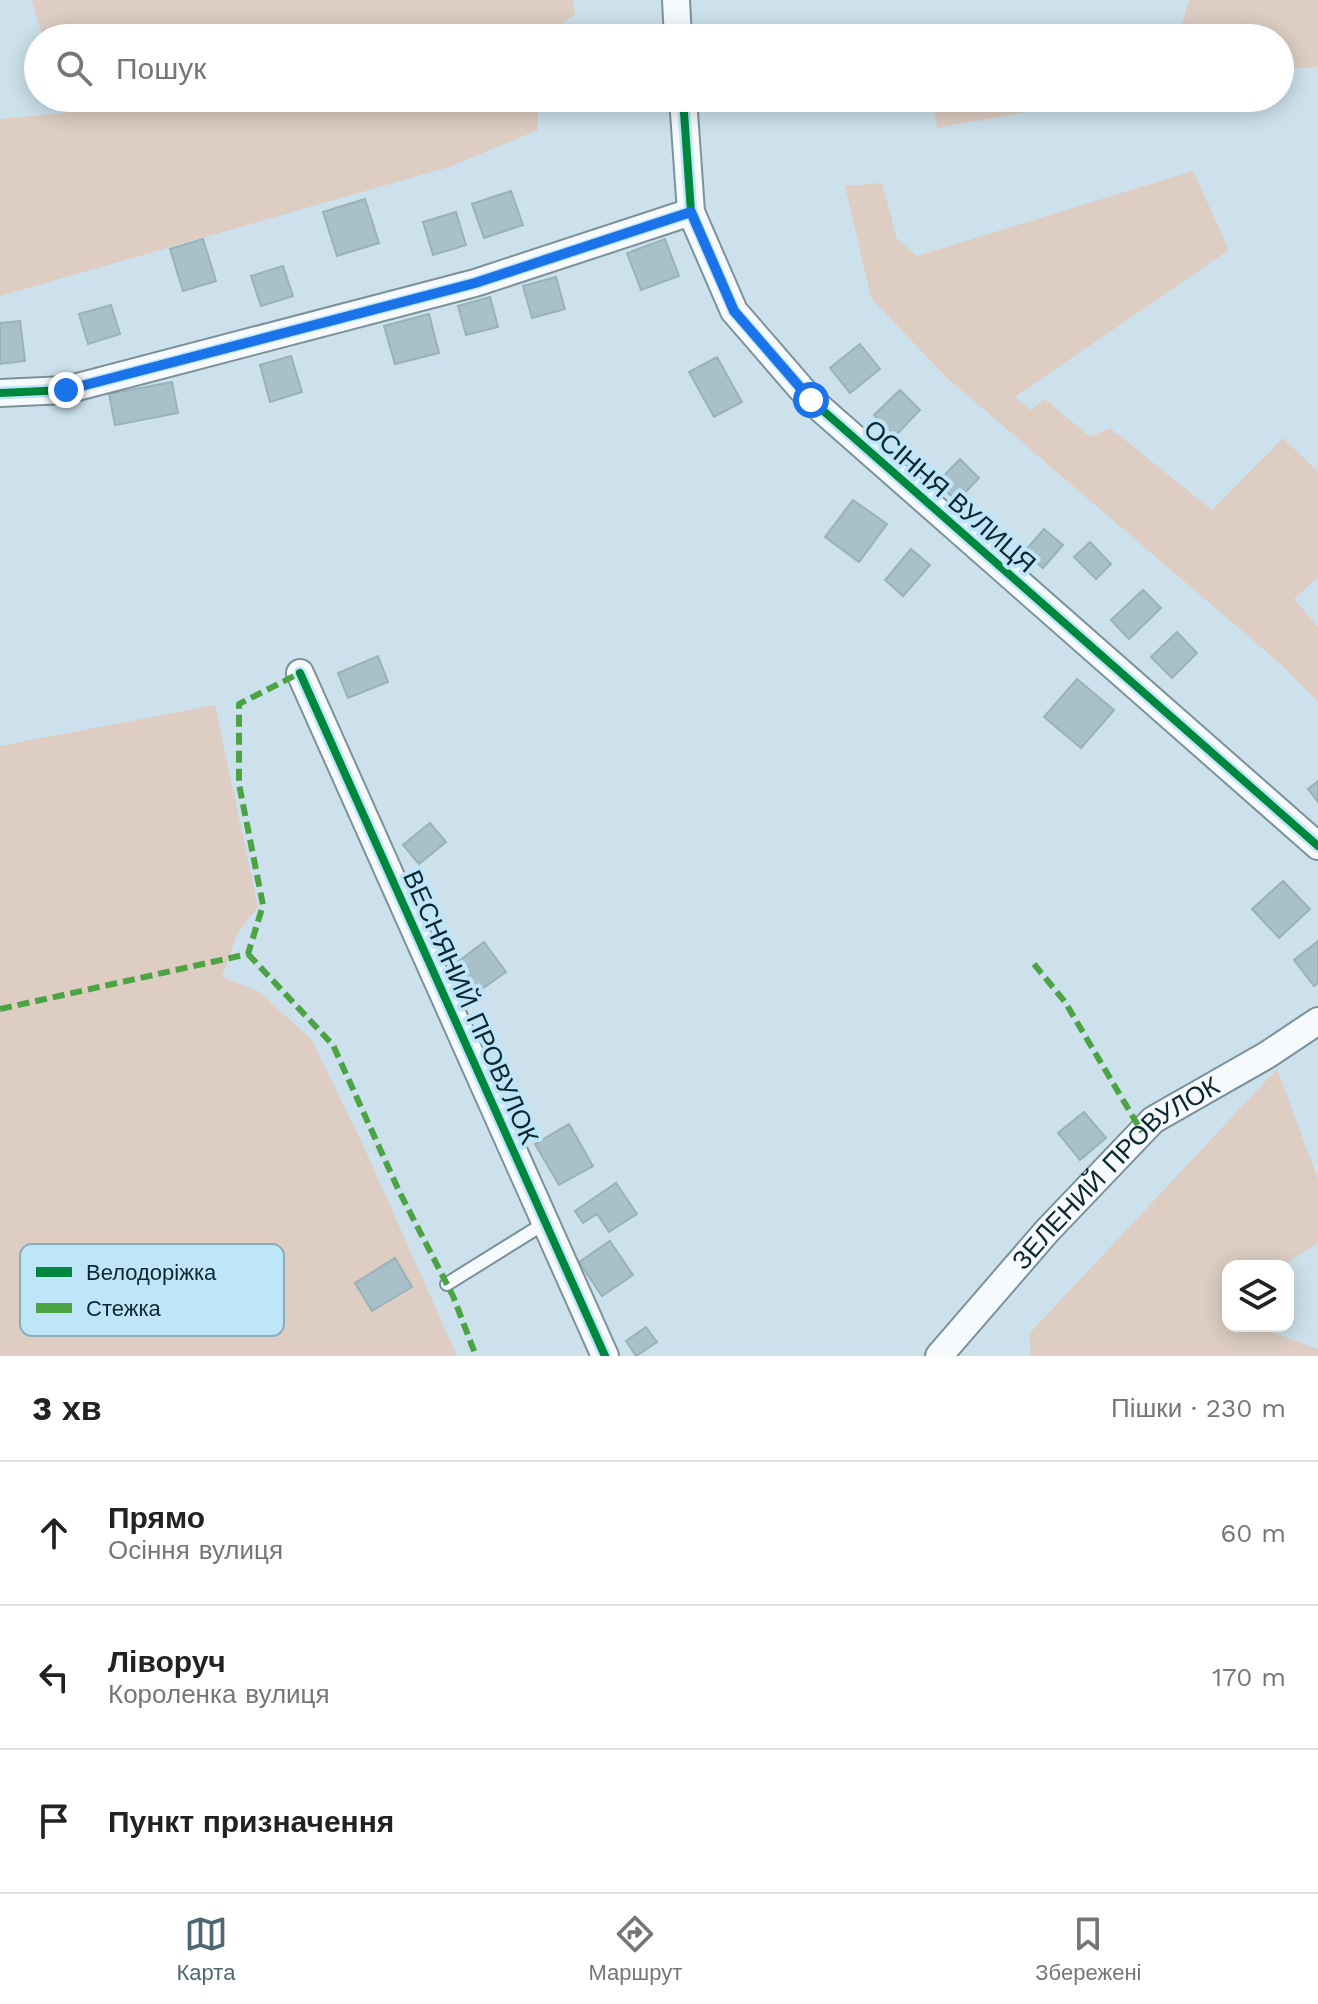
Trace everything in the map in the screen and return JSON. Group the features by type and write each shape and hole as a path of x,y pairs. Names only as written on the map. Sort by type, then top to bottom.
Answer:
{"street":[{"path":"676,0 677,24"},
{"name":"ОСІННЯ ВУЛИЦЯ","path":"684,112 691,212 734,311 811,400 1318,846"},
{"path":"0,393 66,390 475,283 691,212"},
{"name":"ВЕСНЯНИЙ ПРОВУЛОК","path":"300,673 605,1356"},
{"name":"ЗЕЛЕНИЙ ПРОВУЛОК","path":"939,1356 1047,1231 1153,1120 1267,1055 1318,1021"}],"lane":[{"path":"447,1284 545,1223"}],"shaded area":[{"path":"32,0 573,0 575,14 561,24 39,24"},
{"path":"1189,0 1318,0 1318,67 1294,68 1294,24 1182,24"},
{"path":"538,112 538,130 449,167 0,296 0,119 64,113"},
{"path":"935,112 1028,112 937,128"},
{"path":"1193,171 1229,250 1015,397 1030,410 1045,399 1090,437 1110,428 1212,510 1283,438 1318,472 1318,577 1294,599 1318,627 1318,702 1283,666 946,377 871,298 845,186 882,183 897,239 917,256"},
{"path":"215,705 258,907 237,934 222,977 258,991 311,1039 364,1147 457,1356 0,1356 0,746"},
{"path":"1277,1069 1318,1179 1318,1243 1291,1260 1222,1260 1222,1332 1271,1332 1318,1349 1318,1356 1031,1356 1029,1334"}],"building":[{"path":"511,191 523,225 484,238 472,204"},
{"path":"365,199 379,243 337,256 323,212"},
{"path":"456,212 466,245 433,255 423,222"},
{"path":"203,239 216,281 183,291 170,249"},
{"path":"665,239 679,276 641,290 627,253"},
{"path":"283,266 293,296 261,306 251,276"},
{"path":"556,277 565,309 532,318 523,286"},
{"path":"490,297 498,327 466,335 458,306"},
{"path":"111,305 120,334 88,344 79,314"},
{"path":"429,314 439,353 395,364 384,326"},
{"path":"20,321 25,361 0,364 0,323"},
{"path":"860,344 880,369 850,393 830,368"},
{"path":"291,356 302,392 270,402 260,365"},
{"path":"717,357 742,402 714,417 689,372"},
{"path":"172,382 178,413 115,425 109,394"},
{"path":"900,390 920,410 895,436 874,415"},
{"path":"960,459 979,478 957,501 937,483"},
{"path":"853,500 887,524 859,562 825,537"},
{"path":"1044,529 1063,545 1043,568 1024,552"},
{"path":"1090,542 1111,564 1096,579 1074,557"},
{"path":"911,549 930,565 903,596 885,580"},
{"path":"1143,590 1161,608 1129,639 1111,620"},
{"path":"1177,632 1197,653 1172,678 1151,657"},
{"path":"378,656 388,682 348,698 338,673"},
{"path":"1077,679 1114,710 1081,748 1044,717"},
{"path":"1318,781 1318,802 1308,789"},
{"path":"430,823 446,842 419,864 403,845"},
{"path":"1283,881 1310,909 1279,938 1252,909"},
{"path":"1318,941 1318,983 1314,986 1294,960"},
{"path":"484,942 506,972 476,993 455,964"},
{"path":"1084,1112 1106,1138 1080,1160 1058,1133"},
{"path":"569,1124 593,1166 559,1185 535,1144"},
{"path":"616,1183 637,1214 609,1232 597,1214 583,1223 575,1211"},
{"path":"610,1241 633,1275 602,1296 579,1262"},
{"path":"395,1258 412,1287 372,1311 355,1283"},
{"path":"646,1327 657,1342 636,1356 626,1341"}],"marked path":[{"path":"0,1009 248,954 263,905 239,784 239,704 300,673"},
{"path":"248,954 333,1045 399,1191 453,1296 476,1356"},
{"path":"1034,964 1065,1002 1142,1132"}],"cycle path":[{"path":"684,112 691,212 734,311 811,400 1318,846"},
{"path":"0,393 66,390 475,283 691,212"},
{"path":"300,673 605,1356"}],"route":[{"path":"66,390 475,283 691,212 734,311 811,400"}]}
